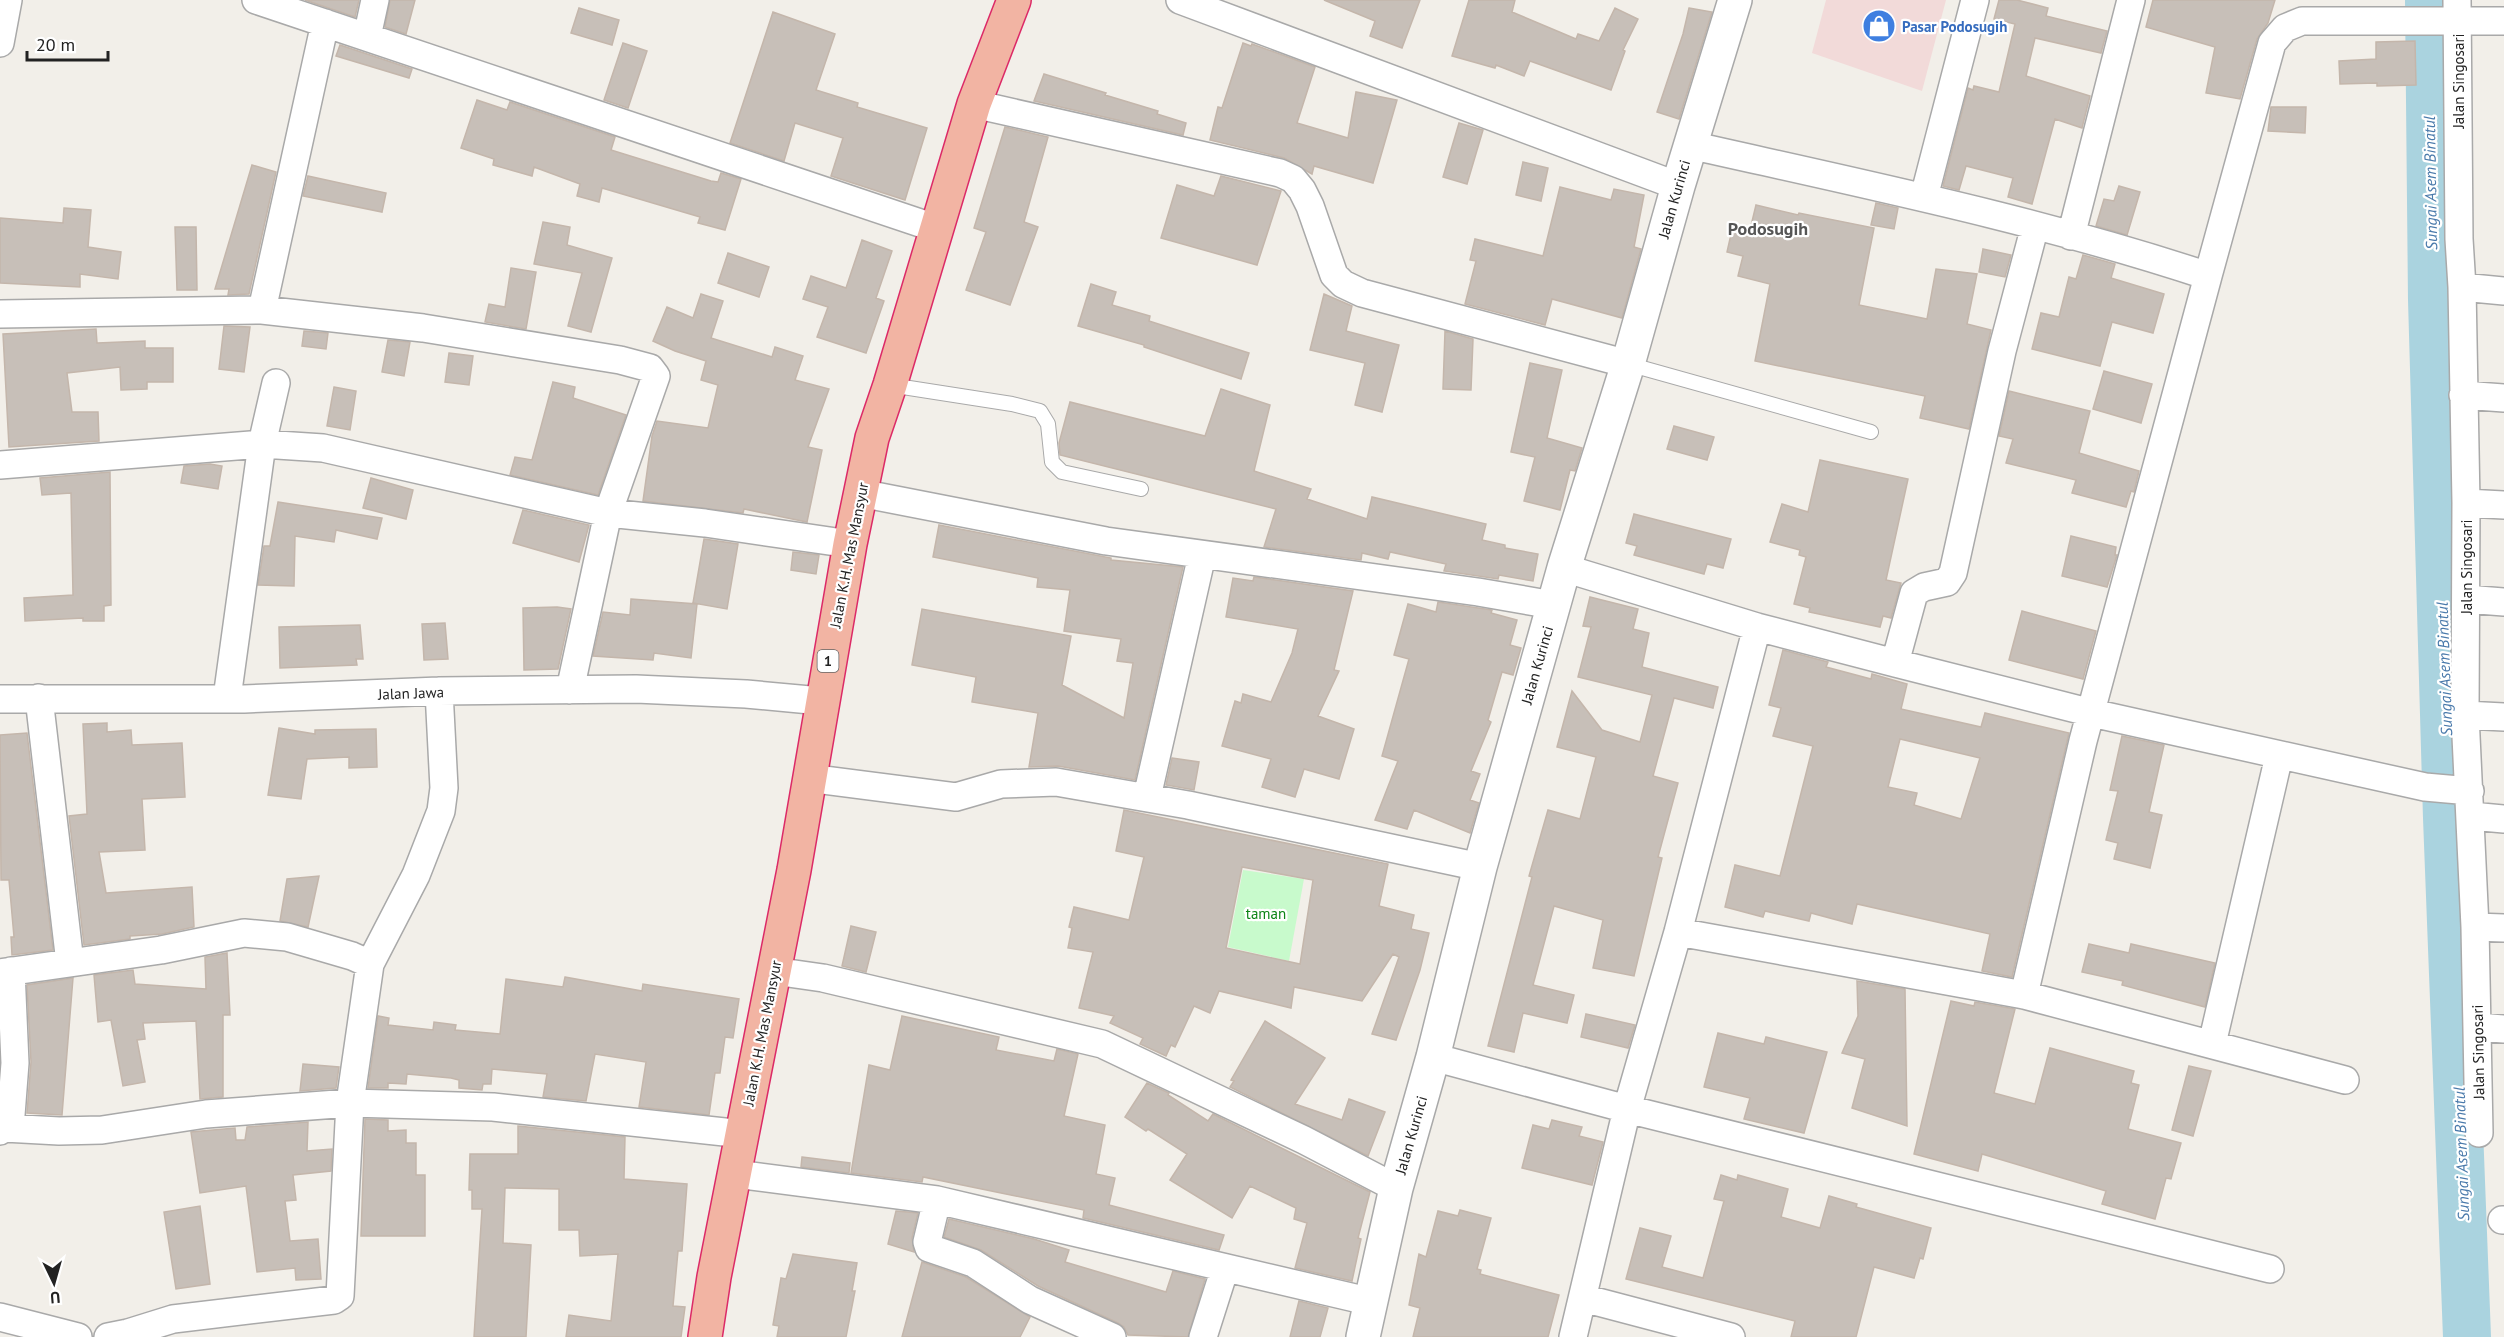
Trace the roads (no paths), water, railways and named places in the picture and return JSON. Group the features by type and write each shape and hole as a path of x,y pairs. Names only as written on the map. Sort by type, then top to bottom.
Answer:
{"highway":[{"name":"Jalan K.H. Mas Mansyur","path":"705,1337 714,1277 794,870 849,544 872,438 891,385 974,104 1014,0"}],"street":[{"path":"0,43 8,0"},
{"path":"256,0 938,229"},
{"path":"367,37 375,0"},
{"path":"1180,0 1678,186"},
{"name":"Jalan Kurinci","path":"1363,1337 1396,1188 1433,1057 1480,867 1553,605 1628,364 1690,144 1735,0"},
{"path":"1924,197 1975,0"},
{"path":"2071,236 2131,0"},
{"path":"2024,995 2083,741 2272,43 2284,28 2302,21 2413,22 2454,14 2504,21"},
{"name":"Jalan Singosari","path":"2454,14 2466,503 2464,799 2475,927 2491,1028 2479,1133"},
{"path":"262,310 325,23"},
{"path":"974,104 1280,173 1293,179 1302,190 1310,206 1334,275 1343,284 1362,293 1628,364"},
{"path":"1690,144 1924,197 2071,236 2208,276"},
{"path":"1895,663 1914,593 1924,587 1947,582 1953,573 2002,351 2035,226"},
{"path":"2462,287 2504,291"},
{"path":"0,314 262,310 423,328 620,360 650,368 656,376 608,513 570,690"},
{"path":"227,698 262,444 276,383"},
{"path":"2463,395 2504,398"},
{"path":"0,465 262,444 323,448 608,513 705,523 849,544"},
{"path":"860,494 1106,541 1478,592 1553,605"},
{"path":"2466,503 2504,505"},
{"path":"1147,797 1202,555"},
{"path":"1564,568 1757,627 1895,663 2092,713 2425,787 2464,799 2504,819"},
{"path":"2466,599 2504,602"},
{"path":"1573,1337 1627,1109 1678,932 1757,627"},
{"name":"Jalan Jawa","path":"0,699 319,697 439,691 570,690 680,691 821,701"},
{"path":"108,1337 334,1300 340,1296 350,1103 370,964 416,875 441,811 444,788 439,691"},
{"path":"39,698 70,963"},
{"path":"2465,715 2504,717"},
{"path":"2212,1044 2279,756"},
{"path":"808,778 956,796 1001,784 1048,782 1147,797 1480,867"},
{"path":"2475,927 2504,928"},
{"path":"1678,932 2024,995 2345,1080"},
{"path":"370,964 352,956 287,936 244,933 161,950 6,972 15,1063 5,1130 102,1130 206,1114 350,1103 493,1107 743,1134"},
{"path":"774,971 823,978 1102,1044 1304,1140 1396,1188"},
{"path":"1433,1057 1627,1109 2270,1269"},
{"path":"735,1174 937,1200 1372,1302"},
{"path":"937,1200 927,1242 929,1248 973,1263 1029,1300 1112,1337"},
{"path":"1203,1337 1226,1268"},
{"path":"1583,1298 1731,1337"},
{"path":"0,1317 78,1337"}],"lane":[{"path":"1628,364 1871,432"},
{"path":"891,385 1012,404 1040,411 1048,424 1052,462 1062,472 1141,489"}],"waterway":[{"name":"Sungai Asem Binatul","path":"2429,0 2432,300 2447,818 2467,1337"}],"place":[{"name":"Pasar Podosugih","path":"1879,26"}],"district":[{"name":"Podosugih","path":"1768,228"}],"park label":[{"name":"taman","path":"1266,913"}]}
